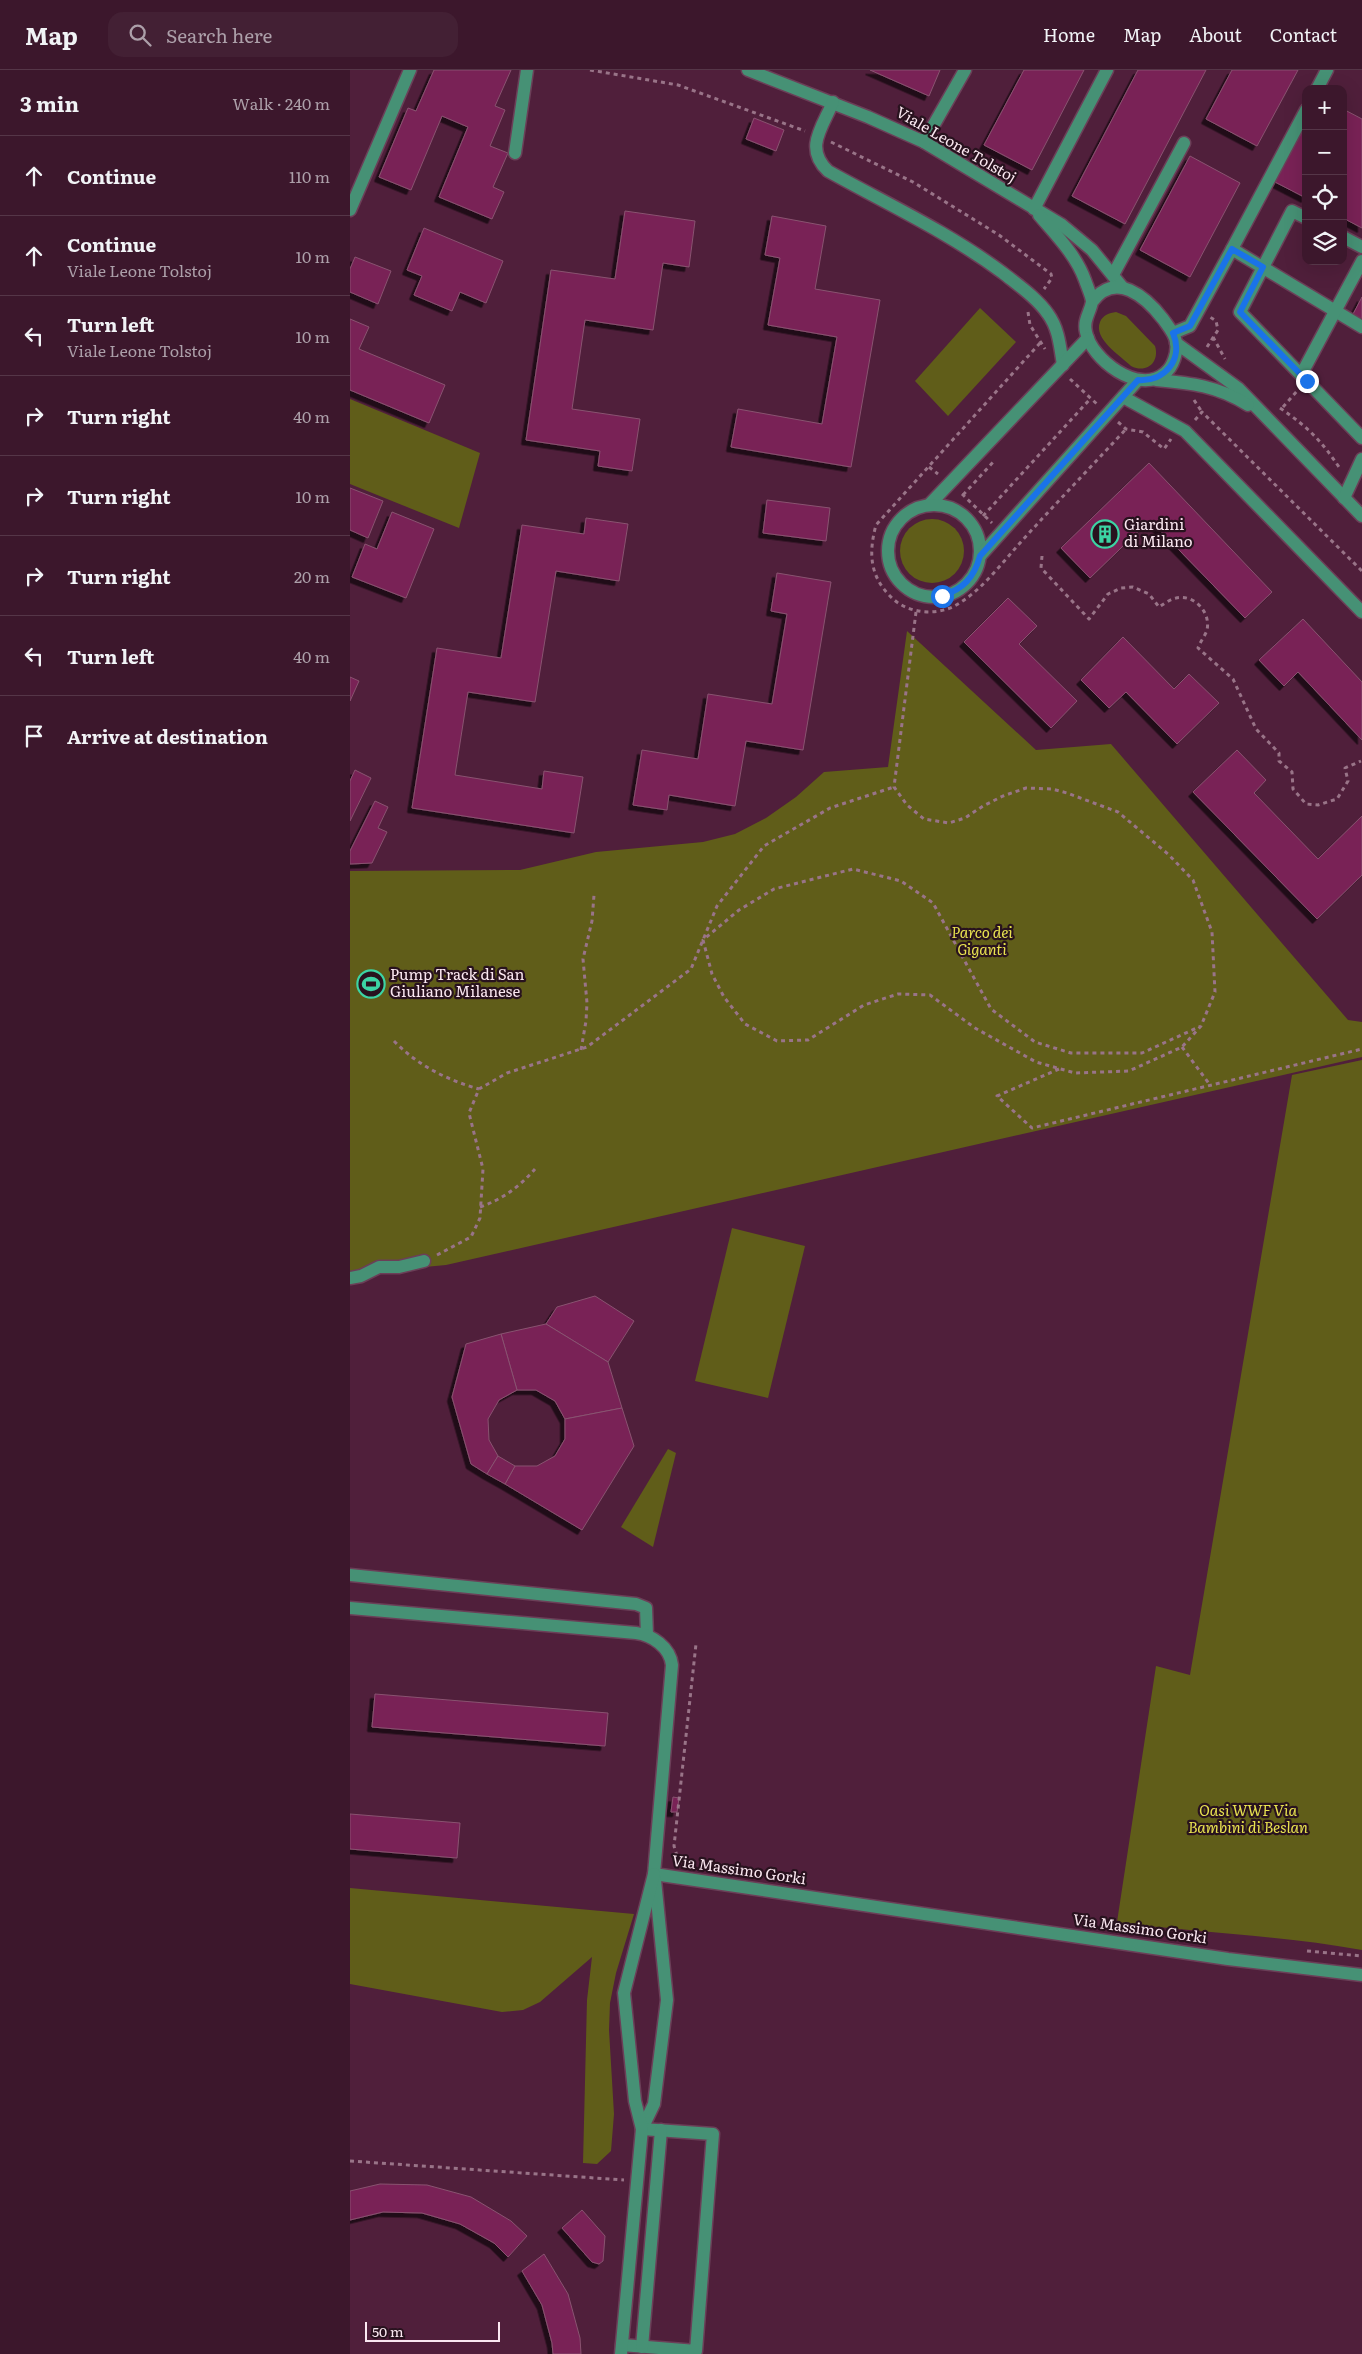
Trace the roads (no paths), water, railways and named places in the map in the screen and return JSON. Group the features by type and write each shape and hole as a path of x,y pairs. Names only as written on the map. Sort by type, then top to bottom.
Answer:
{"street":[{"path":"350,210 410,70"},
{"path":"514,153 527,70"},
{"name":"Viale Leone Tolstoj","path":"748,70 896,128 924,142 1062,225 1078,237 1123,288 1148,302 1174,338 1238,388 1362,516"},
{"path":"924,142 965,70"},
{"path":"1034,209 1108,70"},
{"path":"1319,85 1327,70"},
{"path":"833,102 816,142 816,155 821,164 835,175 962,245 1038,302 1051,319 1059,338 1062,365"},
{"path":"1156,380 1165,374 1171,365 1174,338 1190,326 1302,118"},
{"path":"1113,275 1184,143"},
{"name":"Viale Leone Tolstoj","path":"1034,209 1076,262 1085,279 1092,302 1086,318 1088,338 1112,368 1125,376 1138,380 1198,384 1213,388 1240,400 1265,418"},
{"path":"1302,216 1292,210 1240,312 1362,438"},
{"path":"1347,239 1362,247"},
{"path":"1232,249 1362,327"},
{"path":"1301,375 1362,262"},
{"path":"1092,302 1106,290 1123,288"},
{"path":"929,505 949,508 967,518 977,536 980,556 976,570 967,583 956,591 942,596 927,596 913,592 901,583 892,570 889,556 892,532 907,514 929,505 1088,338"},
{"path":"980,556 1138,380"},
{"path":"1123,397 1184,431 1362,612"},
{"path":"1344,498 1362,459"},
{"path":"350,1278 361,1276 379,1267 399,1267 424,1260"},
{"path":"350,1575 636,1604 646,1608 647,1635 350,1608"},
{"name":"Via Massimo Gorki","path":"647,1635 666,1649 672,1665 654,1874 1228,1959 1362,1975"},
{"path":"642,2128 654,2104 667,2000 654,1874"},
{"path":"642,2128 713,2134 696,2351 642,2346 621,2349 642,2128 635,2101 624,1993 654,1874"},
{"path":"642,2346 661,2130"},
{"path":"632,2234 651,2236"}],"place":[{"name":"Giardini di Milano","path":"1105,534"},
{"name":"Pump Track di San Giuliano Milanese","path":"371,984"}],"park label":[{"name":"Parco dei Giganti","path":"982,942"},
{"name":"Oasi WWF Via Bambini di Beslan","path":"1248,1820"}]}
